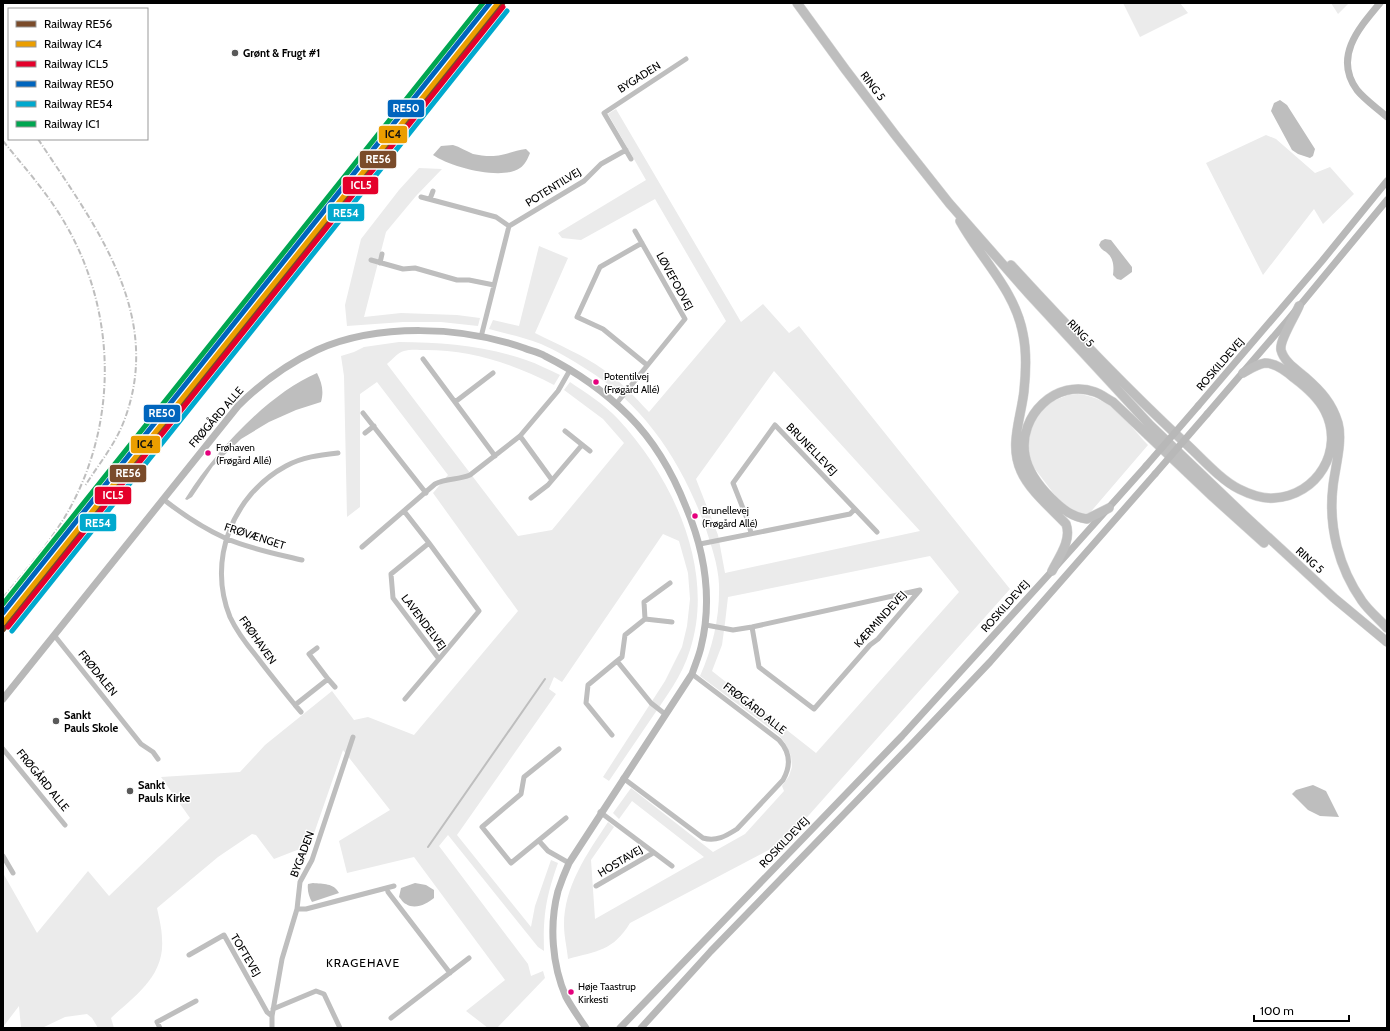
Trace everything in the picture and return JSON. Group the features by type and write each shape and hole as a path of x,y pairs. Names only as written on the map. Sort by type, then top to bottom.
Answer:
{"highway":[{"name":"RING 5","path":"797,3 845,69 950,203 1028,293 1149,424 1334,598 1387,642"},
{"path":"950,203 966,233 1004,284 1015,309 1023,333 1027,358 1024,392 1016,437 1016,458 1022,473 1033,489 1066,524 1068,529 1069,533 1065,546 1052,571"},
{"path":"969,226 1000,253 1093,353 1137,397 1218,473 1238,489 1257,496 1272,498 1287,497 1301,491 1313,482 1323,470 1330,451 1331,427 1325,411 1316,398 1302,384 1282,368 1267,363 1243,373"},
{"path":"1300,306 1281,343 1281,351 1287,361 1322,393 1332,407 1339,425 1339,450 1332,488 1332,520 1338,552 1346,575 1363,602 1387,628"},
{"path":"1110,508 1087,519 1079,518 1057,504 1029,470 1024,454 1025,430 1036,410 1045,401 1059,392 1078,389 1094,392 1113,402 1219,502 1308,581 1334,598"}],"main road":[{"path":"1380,3 1362,24 1351,42 1348,58 1348,71 1357,89 1387,117"},
{"name":"ROSKILDEVEJ","path":"620,1028 902,736 1110,508 1322,261 1387,181"},
{"name":"ROSKILDEVEJ","path":"641,1028 712,951 990,662 1243,373 1387,200"},
{"name":"FRØGÅRD ALLE","path":"3,699 238,406 272,376 301,358 335,344 368,335 405,331 444,332 480,337 514,345 544,355 590,382 630,416 644,433 668,469 679,490 700,544 707,590 706,625 701,649 692,674 600,812 569,862 558,891 555,906 553,940 560,982 567,998 586,1028"}],"street":[{"name":"BYGADEN","path":"626,150 604,112 686,59"},
{"path":"626,150 631,159"},
{"name":"POTENTILVEJ","path":"509,226 584,181 601,164 626,150"},
{"path":"430,199 433,191"},
{"path":"421,197 496,217 509,226 480,337"},
{"name":"LØVEFODVEJ","path":"616,404 685,320 635,231"},
{"path":"642,243 600,268 577,317 603,329 647,365"},
{"path":"380,263 382,254"},
{"path":"371,260 403,269 414,268 457,280 469,280 494,284"},
{"path":"423,360 495,456"},
{"path":"362,548 426,492 441,481 470,476 520,436 558,391 570,370"},
{"path":"455,402 493,373"},
{"path":"364,413 426,492"},
{"name":"BRUNELLEVEJ","path":"751,533 748,521 733,483 775,425 876,532"},
{"path":"364,433 374,426"},
{"path":"565,431 590,451"},
{"path":"520,436 552,480"},
{"path":"530,498 548,485 582,445"},
{"name":"FRØHAVEN","path":"301,712 243,640 226,606 222,588 221,566 226,538 235,517 247,498 264,481 286,466 307,457 338,453"},
{"name":"FRØVÆNGET","path":"163,499 182,514 226,538 249,547 302,560"},
{"path":"700,544 850,514 855,509"},
{"name":"LAVENDELVEJ","path":"404,512 429,543 479,611 405,699"},
{"name":"LAVENDELVEJ","path":"429,543 391,574 393,598 439,659"},
{"path":"645,619 644,602 670,582"},
{"name":"KÆRMINDEVEJ","path":"706,625 733,630 752,627 920,590 878,639 870,645 814,709 759,667 752,627"},
{"path":"612,735 586,703 588,685 622,657 625,635 645,619 672,622"},
{"name":"FRØDALEN","path":"54,635 141,744 153,752 158,759"},
{"path":"317,648 309,654 335,687"},
{"path":"617,661 651,703 665,714"},
{"name":"FRØGÅRD ALLE","path":"623,778 703,838 709,840 716,840 737,829 784,780 788,772 788,754 779,740 692,674"},
{"path":"295,705 328,679"},
{"name":"BYGADEN","path":"272,1028 273,1009 282,959 297,909 302,879 312,860 352,737"},
{"name":"FRØGÅRD ALLE","path":"3,749 65,825"},
{"path":"559,749 524,778 521,794 482,826 511,863 566,818"},
{"name":"HOSTAVEJ","path":"600,812 672,866"},
{"path":"538,841 548,851 569,862"},
{"name":"HOSTAVEJ","path":"596,886 654,852"},
{"path":"3,856 13,873"},
{"path":"297,909 306,909 394,886"},
{"path":"387,888 388,892 450,973"},
{"name":"TOFTEVEJ","path":"190,954 224,935 267,1012 272,1016"},
{"path":"391,1018 469,958"},
{"path":"273,1009 316,991 324,994 340,1028"},
{"path":"160,1028 157,1022 196,1001"}],"shaded area":[{"path":"1123,3 1180,3 1188,13 1140,37"},
{"path":"1331,3 1349,3 1338,14"},
{"path":"1280,100 1287,105 1315,149 1313,156 1310,158 1298,154 1292,150 1271,111 1274,103"},
{"path":"616,109 741,322 763,304 789,333 799,326 1010,589 785,842 630,923 624,932 611,945 568,959 564,925 568,897 578,871 608,822 614,827 591,860 595,919 704,857 632,801 619,819 613,813 631,788 713,852 745,834 784,791 782,786 789,776 792,767 791,756 785,743 779,735 700,676 709,654 717,620 719,584 717,569 705,526 696,503 673,458 659,437 626,399 607,383 586,369 541,344 522,337 489,329 493,320 519,326 539,246 568,258 535,333 579,355 604,370 633,395 649,412 726,321 655,199 581,240 562,238 558,233 646,180 608,114","holes":["774,371 920,531 725,573 718,535 696,479","930,556 959,592 816,753 712,671 722,645 728,597"]},
{"path":"1266,135 1276,139 1315,173 1330,167 1354,194 1323,224 1314,209 1263,275 1206,163"},
{"path":"453,145 473,154 484,156 498,156 526,149 530,153 522,167 512,172 489,173 463,168 441,160 433,155 441,146"},
{"path":"419,168 442,169 416,196 386,232 364,317 401,313 457,315 480,318 478,326 441,322 403,322 347,326 345,305 361,239 399,190"},
{"path":"1105,239 1111,240 1132,267 1132,272 1121,280 1117,279 1113,275 1112,260 1109,254 1099,245 1101,241"},
{"path":"399,342 448,344 495,351 539,365 560,375 554,385 539,377 492,360 442,351 406,350 395,356 387,364 518,536 552,530 624,443 603,419 564,390 570,382 607,408 638,443 656,469 672,497 684,527 693,557 697,588 697,620 687,660 668,694 609,781 603,777 665,681 682,647 687,626 690,599 688,573 679,541 663,534 562,682 554,677 549,689 556,694 457,835 531,927 535,906 551,860 558,863 546,906 544,951 538,947 448,835 439,846 528,964 531,976 543,971 545,978 497,1028 488,1028 466,1011 505,980 414,857 347,873 339,841 390,810 343,750 310,845 274,859 256,835 252,834 218,857 157,908 162,939 162,952 159,964 147,984 111,1018 114,1028 98,1028 92,1018 87,1014 65,1017 42,1028 21,1028 19,1006 3,1027 3,873 37,933 88,871 109,896 190,818 161,777 240,772 265,745 332,691 354,720 368,717 414,735 518,611 433,493 448,475 377,382 360,394 360,507 347,517 344,376 341,356 364,347"},
{"path":"317,373 322,387 321,402 296,410 269,422 241,439 213,466 192,497 187,500 185,499 212,461 244,426 280,395"},
{"path":"1078,394 1101,400 1110,406 1118,412 1148,445 1088,515 1082,515 1065,506 1032,465 1027,451 1032,424 1048,403 1068,395"},
{"path":"1313,785 1326,791 1339,817 1320,816 1308,810 1292,794 1296,790"},
{"path":"313,883 334,887 339,893 312,902 308,893 308,884"},
{"path":"415,883 426,885 434,890 434,898 417,906 410,906 404,903 399,897 401,888"}],"waterway":[{"path":"428,847 545,679"}],"railway":[{"path":"39,140 101,237 117,272 130,307 136,344 134,382 124,421 111,447 85,486"},
{"path":"3,141 52,203 66,225 82,259 94,294 102,330 105,366 103,403 97,439 86,474 70,508 55,532 3,598"}],"rail line":[{"name":"IC1","path":"3,604 483,3"},
{"name":"RE50","path":"3,613 490,3"},
{"name":"IC4","path":"3,623 498,3"},
{"name":"RE56","path":"3,630 503,3"},
{"name":"ICL5","path":"8,627 503,7"},
{"name":"RE54","path":"12,631 507,11"}],"place":[{"name":"Grønt & Frugt #1","path":"235,53"},
{"name":"Potentilvej (Frøgård Allé)","path":"596,382"},
{"name":"Frøhaven (Frøgård Allé)","path":"208,453"},
{"name":"Brunellevej (Frøgård Allé)","path":"695,516"},
{"name":"Sankt Pauls Skole","path":"56,721"},
{"name":"Sankt Pauls Kirke","path":"130,791"},
{"name":"Høje Taastrup Kirkesti","path":"571,992"}],"district":[{"name":"KRAGEHAVE","path":"363,962"}]}
